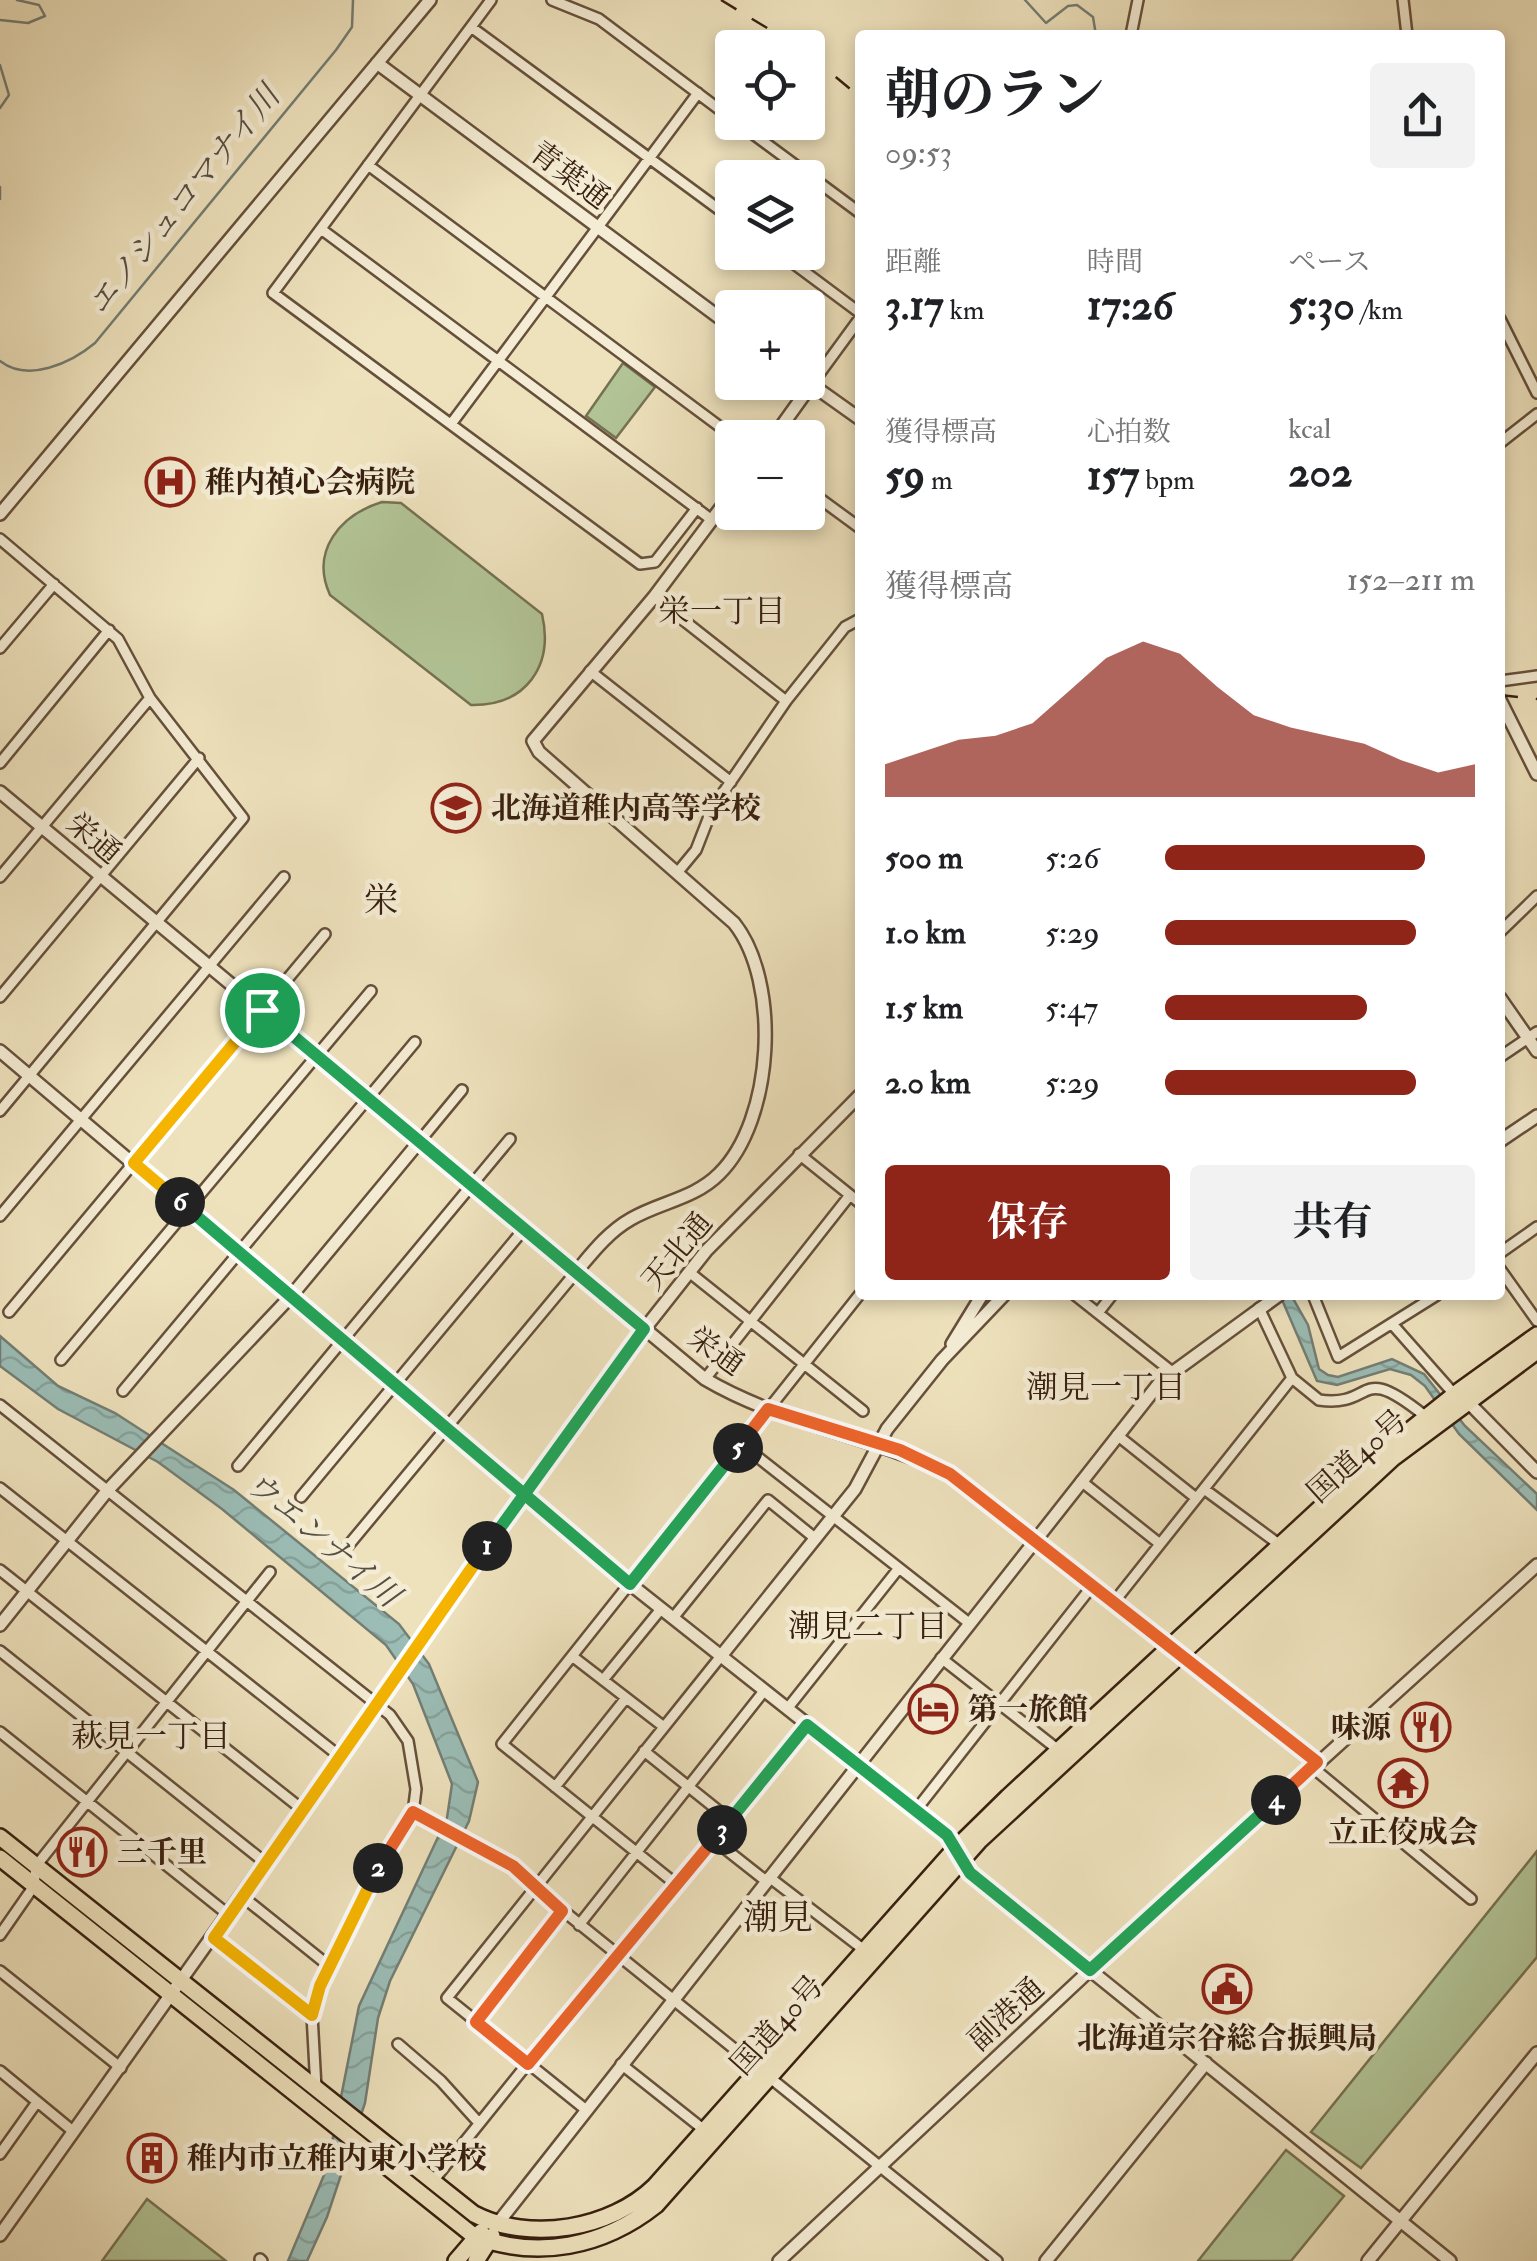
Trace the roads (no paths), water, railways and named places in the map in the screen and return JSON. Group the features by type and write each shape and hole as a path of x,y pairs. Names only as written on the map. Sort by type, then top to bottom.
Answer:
{"highway":[{"name":"国道40号","path":"0,1837 319,2112 482,2238 560,2254 604,2238 640,2218 763,2072 957,1855 1448,1404 1537,1336"},
{"name":"国道40号","path":"1448,1404 1537,1351"},
{"name":"国道40号","path":"0,1858 320,2092 474,2214 498,2223 542,2227 594,2222 636,2203 709,2135"},
{"path":"456,2261 498,2223"},
{"path":"476,2261 482,2238"}],"street":[{"path":"0,514 430,0"},
{"path":"491,0 273,293 640,564 655,562 698,508"},
{"path":"552,0 599,19 715,106"},
{"path":"1131,30 1138,0"},
{"path":"1403,0 1406,30"},
{"path":"472,27 715,206"},
{"name":"青葉通","path":"377,63 715,314"},
{"path":"451,424 698,94"},
{"path":"761,140 855,210"},
{"path":"368,165 715,423"},
{"path":"321,229 712,520"},
{"path":"801,270 855,312"},
{"path":"825,363 855,323"},
{"path":"1505,329 1537,393"},
{"path":"825,395 855,416"},
{"path":"1505,439 1537,414"},
{"path":"825,502 855,524"},
{"path":"347,1547 598,1245 631,1219 702,1188 719,1174 746,1133 758,1095 765,1024 749,945 734,922 532,744 534,736 654,598 715,516"},
{"path":"0,539 109,630 150,698 243,818 0,1111"},
{"path":"0,648 54,584"},
{"path":"654,598 786,701"},
{"path":"677,873 696,850 706,818 786,701 845,627 855,621"},
{"path":"0,763 109,630"},
{"path":"590,671 731,782"},
{"path":"1505,680 1537,676"},
{"path":"0,876 150,698"},
{"path":"1505,717 1537,774"},
{"path":"0,997 200,758"},
{"name":"栄通","path":"0,792 706,1379 768,1409 878,1443 950,1474 1176,1650 1314,1765"},
{"path":"0,1216 284,877"},
{"path":"1505,927 1537,896"},
{"path":"10,1312 325,934"},
{"path":"61,1360 371,991"},
{"path":"1505,1004 1532,1035 1537,1051"},
{"path":"1505,1054 1532,1035"},
{"path":"124,1391 416,1042"},
{"path":"0,1051 448,1426 630,1584 947,1835 970,1873 1450,2261"},
{"path":"0,1626 107,1490 292,1295 462,1090"},
{"name":"天北通","path":"0,2236 268,1864 375,1703 644,1329 689,1272 855,1099"},
{"path":"1505,1138 1537,1116"},
{"path":"238,1466 510,1140"},
{"path":"799,1154 855,1199"},
{"path":"706,1379 850,1195"},
{"path":"1505,1250 1537,1228"},
{"path":"301,1496 524,1229"},
{"path":"689,1272 863,1411"},
{"path":"1505,1276 1537,1320"},
{"path":"677,1885 502,1744 855,1300"},
{"path":"942,1360 976,1300"},
{"path":"982,1300 992,1310"},
{"path":"585,2110 446,1998 834,1517 855,1489 878,1443 942,1360 1000,1300"},
{"path":"1081,1300 1171,1371"},
{"path":"1098,1313 1108,1300"},
{"path":"498,2223 1171,1371 1267,1300 1292,1378 1326,1402 1377,1386 1448,1404"},
{"path":"1316,1300 1338,1357 1430,1300"},
{"path":"1392,1325 1448,1404 1537,1472"},
{"path":"1114,1602 1292,1378"},
{"path":"0,1405 375,1703 400,1725 408,1740 416,1789 413,1812 388,1848 330,1966 312,2015 320,2092"},
{"path":"1117,1436 1196,1498"},
{"path":"741,1444 969,1623"},
{"path":"1081,1481 1160,1544"},
{"path":"0,1488 338,1756"},
{"path":"1204,1489 1286,1549"},
{"path":"673,1618 768,1500 816,1539"},
{"name":"副港通","path":"779,2261 1090,1970 1537,1565"},
{"path":"787,1709 900,1568"},
{"path":"0,1570 303,1810"},
{"path":"0,1935 34,1886 36,1866 270,1572"},
{"path":"916,1810 1093,1586"},
{"path":"603,1680 661,1608"},
{"path":"0,1651 268,1864"},
{"path":"572,1656 664,1728"},
{"path":"941,1658 1064,1754"},
{"path":"579,1925 764,1691"},
{"path":"555,1786 626,1698"},
{"path":"433,2180 807,1725"},
{"path":"0,1732 230,1916"},
{"path":"644,1751 730,1820"},
{"path":"1314,1765 1471,1899"},
{"path":"413,1812 513,1866 579,1925 996,2261"},
{"path":"714,1840 869,1954"},
{"path":"243,1897 330,1966"},
{"path":"476,2022 562,1911"},
{"path":"214,1938 312,2015"},
{"path":"0,1971 121,2068"},
{"path":"398,2044 442,2080 479,2124"},
{"path":"1368,2261 1537,2053"},
{"path":"620,2064 709,2135"},
{"path":"1046,2261 1206,2064"},
{"path":"0,2072 74,2132"},
{"path":"0,2154 37,2102"},
{"path":"542,2227 560,2254"},
{"path":"560,2254 566,2227"}],"water":[{"path":"1282,1300 1294,1300 1308,1325 1319,1369 1328,1375 1338,1377 1392,1359 1424,1374 1465,1426 1537,1494 1537,1510 1459,1434 1425,1386 1411,1375 1390,1369 1337,1385 1317,1381"},
{"path":"0,1336 58,1386 115,1413 234,1490 399,1624 429,1664 478,1782 469,1821 390,1981 378,2018 365,2103 327,2217 307,2261 288,2261 327,2168 359,2006 447,1818 452,1784 413,1684 386,1645 222,1509 158,1462 58,1409 0,1366"}],"waterway":[{"name":"エノシュコマナイ川","path":"0,20 28,23 45,16 39,5 17,0"},
{"name":"エノシュコマナイ川","path":"0,361 23,370 49,368 95,343 336,50 352,27 353,0"},
{"name":"エノシュコマナイ川","path":"1025,0 1046,23 1068,6 1077,5 1093,17 1095,30"},
{"name":"エノシュコマナイ川","path":"0,65 9,95 0,108"},
{"name":"エノシュコマナイ川","path":"0,187 0,199"}],"railway":[{"path":"721,0 770,30"},
{"path":"825,68 855,93"},
{"path":"1505,696 1537,699"}],"place":[{"name":"稚内禎心会病院","path":"170,482"},
{"name":"北海道稚内高等学校","path":"456,808"},
{"name":"第一旅館","path":"933,1709"},
{"name":"味源","path":"1426,1727"},
{"name":"立正佼成会","path":"1403,1783"},
{"name":"三千里","path":"82,1852"},
{"name":"北海道宗谷総合振興局","path":"1227,1989"},
{"name":"稚内市立稚内東小学校","path":"152,2158"}],"district":[{"name":"栄一丁目","path":"722,611"},
{"name":"栄","path":"381,900"},
{"name":"潮見一丁目","path":"1106,1387"},
{"name":"潮見二丁目","path":"868,1626"},
{"name":"萩見一丁目","path":"151,1736"},
{"name":"潮見","path":"778,1917"}],"water label":[{"name":"ウエンナイ川","path":"323,1539"}]}
